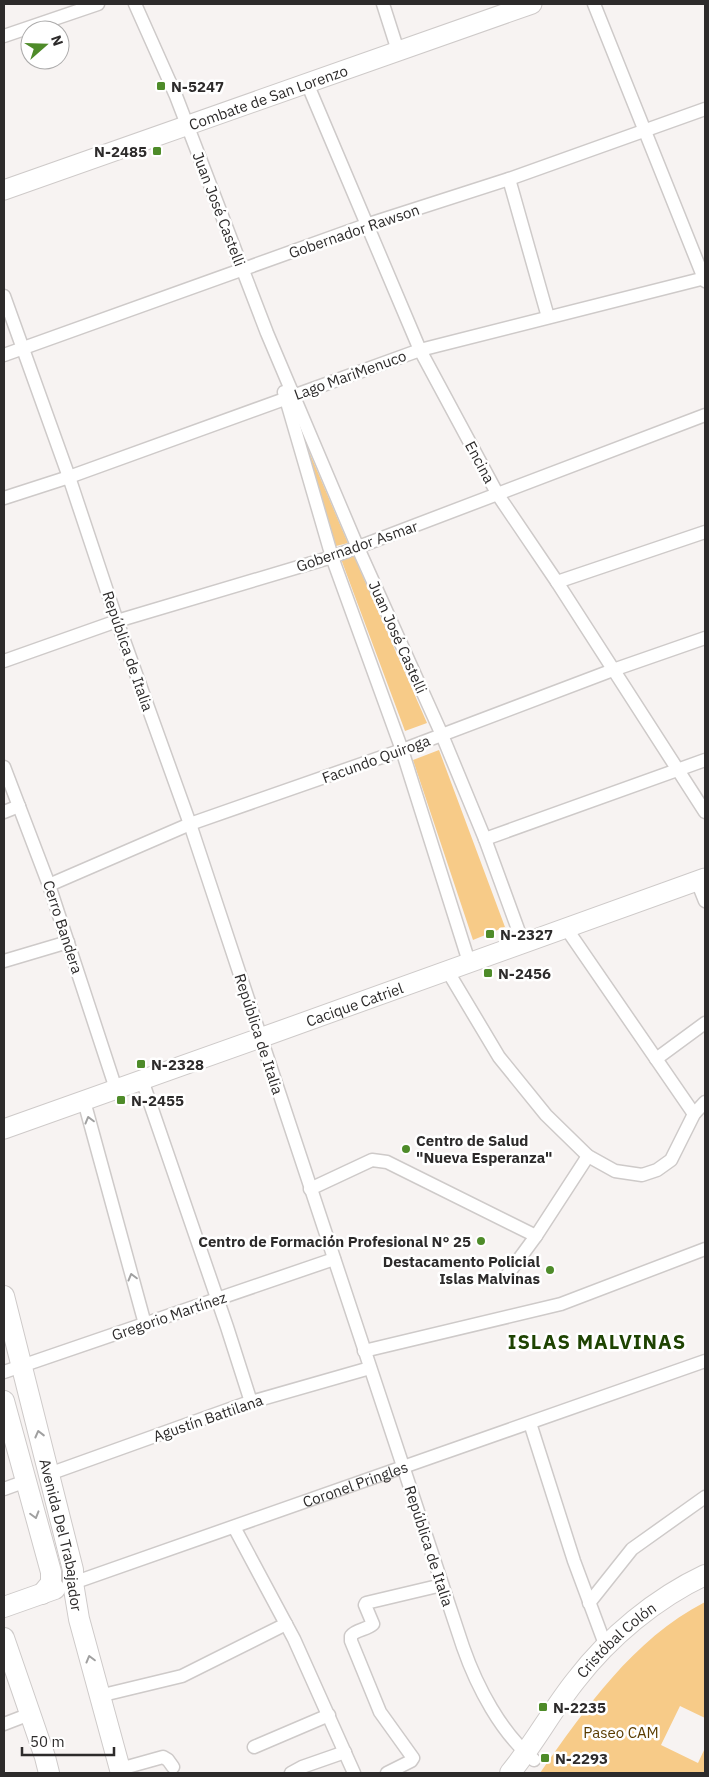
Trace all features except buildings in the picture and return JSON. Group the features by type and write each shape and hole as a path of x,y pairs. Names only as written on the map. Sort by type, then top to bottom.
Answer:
{"main road":[{"name":"Avenida Del Trabajador","path":"4,1296 13,1369 49,1474 73,1570 73,1583 79,1619 120,1771"},
{"name":"Avenida Del Trabajador","path":"4,1401 51,1572 51,1583 42,1594"},
{"name":"Cristóbal Colón","path":"528,1762 575,1681 606,1647 648,1610 705,1575"},
{"name":"Coronel Pringles","path":"4,1607 73,1583"},
{"name":"Cristóbal Colón","path":"510,1773 528,1762 585,1685 612,1656 664,1613 705,1588"},
{"path":"4,1638 49,1773"},
{"path":"42,1749 54,1773"}],"street":[{"path":"4,36 98,4"},
{"name":"Juan José Castelli","path":"135,4 176,96 290,397 442,735 485,839 522,943"},
{"path":"383,4 398,51"},
{"name":"Combate de San Lorenzo","path":"4,190 398,51 496,10 532,4"},
{"path":"594,4 705,279"},
{"name":"Encina","path":"307,83 420,350 498,495 557,582 705,812"},
{"name":"Gobernador Rawson","path":"4,355 366,225 509,179 705,109"},
{"path":"509,179 548,317"},
{"name":"Lago MariMenuco","path":"4,498 69,477 420,350 705,279"},
{"name":"República de Italia","path":"4,296 190,824 463,1648 477,1682 528,1762"},
{"name":"Juan José Castelli","path":"290,397 332,557 402,750 469,962"},
{"name":"Gobernador Asmar","path":"4,661 117,621 358,548 705,415"},
{"path":"557,582 705,532"},
{"name":"Facundo Quiroga","path":"49,885 190,824 402,750 613,670 705,638"},
{"path":"485,839 705,760"},
{"name":"Cerro Bandera","path":"4,767 49,885 116,1089"},
{"path":"4,812 19,806"},
{"path":"701,879 705,901"},
{"name":"Cacique Catriel","path":"4,1129 701,879"},
{"path":"566,928 694,1114"},
{"path":"4,961 68,942"},
{"path":"447,970 499,1057 546,1115 588,1156 615,1171 642,1174 657,1170 671,1160 694,1114 705,1102"},
{"path":"656,1058 705,1023"},
{"path":"142,1080 218,1299 251,1402"},
{"path":"84,1100 145,1324"},
{"path":"508,1274 536,1236 588,1156"},
{"path":"310,1189 372,1160 387,1162 536,1236"},
{"path":"364,1350 560,1304 705,1249"},
{"name":"Gregorio Martínez","path":"13,1369 334,1259"},
{"name":"Coronel Pringles","path":"73,1583 705,1361"},
{"name":"Agustín Battilana","path":"49,1474 251,1402 370,1368"},
{"path":"530,1423 574,1561 606,1647"},
{"path":"4,1488 26,1481"},
{"path":"590,1603 632,1549 705,1497"},
{"path":"234,1527 286,1624 329,1714 354,1773"},
{"path":"387,1773 411,1761 413,1758 380,1712 350,1636 373,1624 365,1605 366,1603 442,1585"},
{"path":"99,1696 182,1676 286,1624"},
{"path":"4,1724 30,1714"},
{"path":"254,1747 329,1714"},
{"path":"291,1773 302,1767 345,1752"},
{"path":"120,1771 163,1757 173,1767"}],"green space":[{"path":"302,435 348,543 336,546"},
{"path":"354,556 427,723 405,731 341,559"},
{"path":"439,750 505,927 473,940 413,760"},
{"name":"Paseo CAM","path":"705,1602 705,1718 680,1706 661,1745 698,1763 705,1748 705,1773 540,1773 612,1677 655,1636"}],"place":[{"name":"N-5247","path":"161,86"},
{"name":"N-2485","path":"157,151"},
{"name":"N-2327","path":"490,934"},
{"name":"N-2456","path":"488,973"},
{"name":"N-2328","path":"141,1064"},
{"name":"N-2455","path":"121,1100"},
{"name":"Centro de Salud \"Nueva Esperanza\"","path":"406,1149"},
{"name":"Centro de Formación Profesional N° 25","path":"481,1241"},
{"name":"Destacamento Policial Islas Malvinas","path":"550,1270"},
{"name":"N-2235","path":"543,1707"},
{"name":"N-2293","path":"545,1758"}],"district":[{"name":"ISLAS MALVINAS","path":"597,1341"}]}
